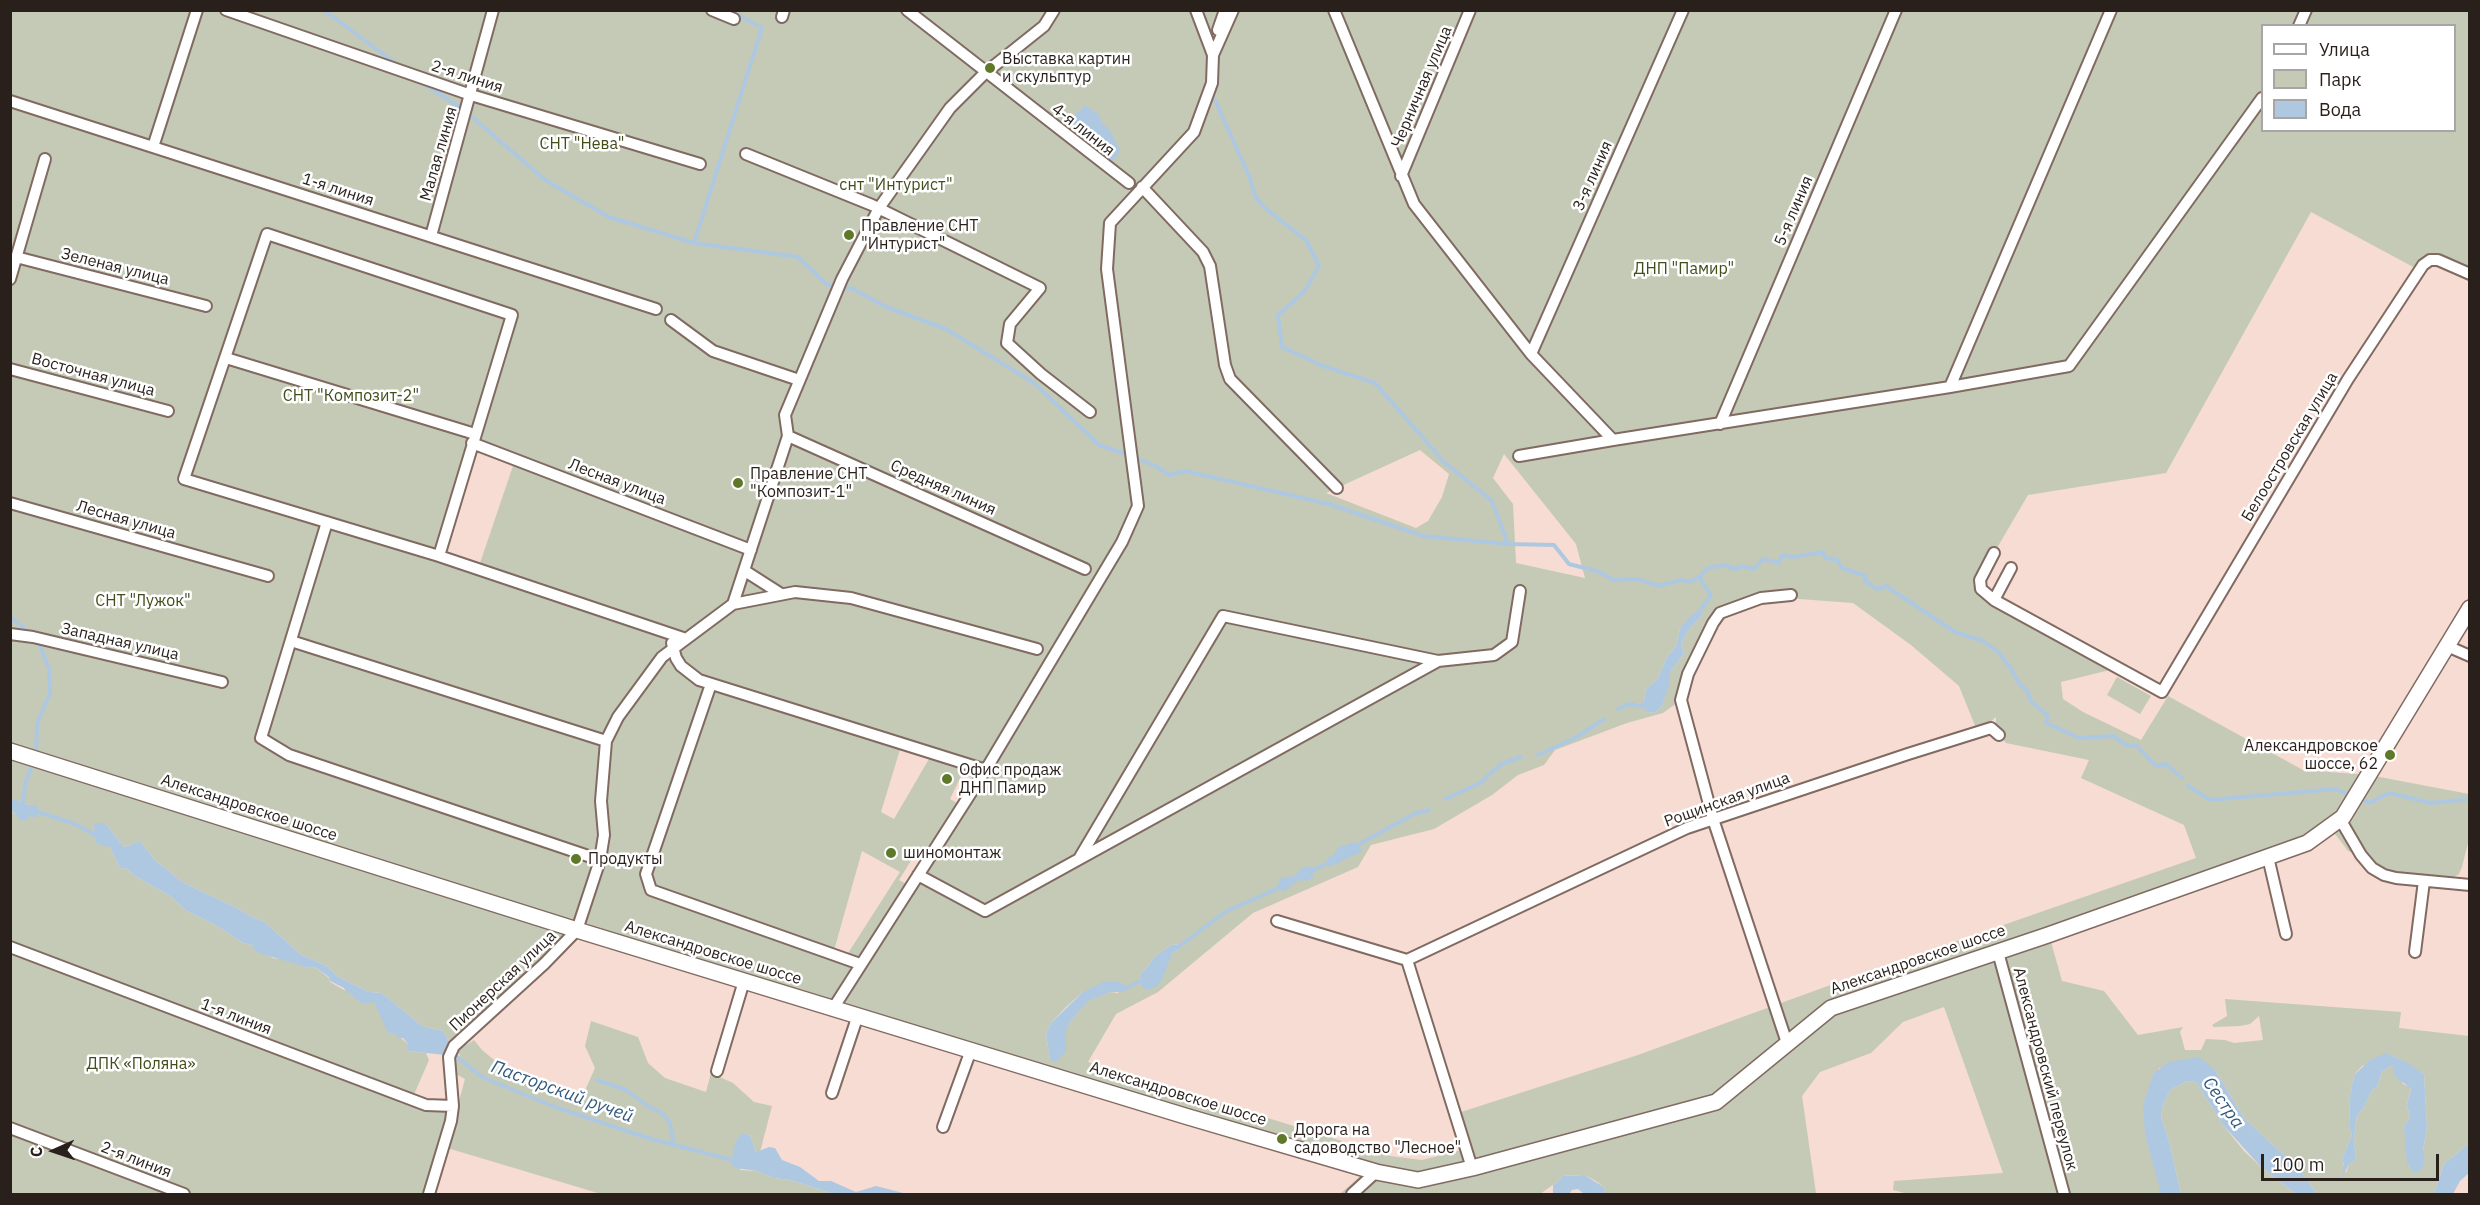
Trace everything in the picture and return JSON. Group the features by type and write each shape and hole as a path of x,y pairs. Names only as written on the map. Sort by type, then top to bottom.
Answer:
{"street":[{"path":"153,147 196,10"},
{"name":"2-я линия","path":"226,10 470,99 700,164"},
{"name":"Малая линия","path":"431,236 493,10"},
{"path":"712,10 734,18"},
{"name":"4-я линия","path":"907,10 1129,183"},
{"path":"733,604 788,436 785,416 835,294 879,208 950,108 985,73 1044,26 1054,10"},
{"path":"1196,10 1212,52"},
{"path":"834,1008 986,770 1122,542 1138,506 1107,269 1110,223 1194,132 1212,83 1212,52 1225,10"},
{"path":"1212,52 1233,10"},
{"path":"1334,10 1414,204 1531,354 1613,440"},
{"name":"Черничная улица","path":"1401,176 1470,10"},
{"name":"3-я линия","path":"1531,354 1683,10"},
{"name":"5-я линия","path":"1720,424 1896,10"},
{"path":"1950,387 2111,10"},
{"path":"2300,24 2306,10"},
{"path":"1519,456 2069,366 2261,99"},
{"name":"1-я линия","path":"10,101 656,309"},
{"path":"746,154 879,208 1040,288 1010,324 1006,343 1090,412"},
{"path":"10,279 45,159"},
{"path":"1142,188 1203,252 1210,266 1225,365 1230,379 1337,488"},
{"path":"439,556 512,315 267,234 184,479 439,556 686,639"},
{"name":"Зеленая улица","path":"16,257 206,306"},
{"name":"Белоостровская улица","path":"1994,600 2162,692 2348,379 2423,265 2430,260 2438,260 2469,274"},
{"path":"671,320 713,351 799,380"},
{"name":"Лесная улица","path":"226,358 474,438 751,550"},
{"name":"Восточная улица","path":"10,369 168,411"},
{"name":"Средняя линия","path":"788,436 1085,569"},
{"name":"Лесная улица","path":"10,503 268,576"},
{"path":"327,522 261,738 289,755 600,860"},
{"path":"1994,553 1980,580 1981,589 1994,600 2011,568"},
{"path":"745,571 781,594"},
{"path":"577,930 600,860 604,836 601,801 606,741 618,717 662,657 733,604 795,591 851,598 1037,649"},
{"path":"1079,859 1223,615 1438,662 1494,655 1512,642 1520,591"},
{"path":"1787,1043 1713,819 1681,700 1688,674 1720,613 1761,598 1791,595"},
{"name":"Александровское шоссе","path":"10,751 577,930 1185,1116 1376,1172 1418,1180 1472,1168 1716,1102 1831,1008 2307,843 2344,814 2469,608"},
{"path":"667,632 681,666 699,680 986,770"},
{"name":"Западная улица","path":"10,634 33,637 222,682"},
{"path":"291,641 606,741"},
{"path":"2447,646 2469,656"},
{"path":"918,874 985,911 1438,662"},
{"path":"711,684 646,874 651,890 860,964"},
{"name":"Рощинская улица","path":"1407,960 1687,828 1991,728 1999,735"},
{"path":"2344,814 2361,855 2372,868 2396,878 2469,885"},
{"path":"2268,857 2286,934"},
{"path":"2415,951 2424,881"},
{"path":"1277,921 1407,960 1472,1168"},
{"name":"Пионерская улица","path":"429,1194 452,1121 453,1106 448,1057 454,1046 544,964 577,930"},
{"name":"1-я линия","path":"10,947 426,1105 453,1106"},
{"name":"Александровский переулок","path":"1998,952 2064,1194"},
{"path":"717,1071 744,981"},
{"path":"832,1093 858,1015"},
{"path":"943,1127 971,1050"},
{"name":"2-я линия","path":"10,1128 184,1194"},
{"path":"1352,1194 1376,1172"}],"green space":[{"path":"1233,10 2469,11 2469,274 2438,260 2417,269 2311,212 2166,473 2028,495 1994,553 1981,589 2118,668 2061,682 2063,699 2083,712 2141,740 2168,696 2303,770 2369,775 2469,794 2469,839 2462,867 2459,874 2443,883 2396,878 2361,856 2348,851 2330,827 2049,935 2062,981 2104,991 2138,1035 2183,1027 2180,1032 2185,1050 2201,1050 2206,1039 2234,1043 2263,1040 2259,1016 2250,1024 2240,1026 2214,1027 2212,1025 2227,1016 2225,999 2401,1012 2399,1028 2469,1036 2469,1143 2444,1164 2434,1194 2317,1194 2300,1170 2245,1119 2215,1070 2159,1068 2161,1194 2067,1194 1995,960 2062,1194 1908,1194 1893,1190 1894,1181 2003,1173 1944,1007 1903,1022 1871,1053 1820,1072 1802,1096 1816,1193 1605,1194 1604,1187 1596,1181 1584,1175 1578,1175 1562,1176 1560,1180 1540,1194 1340,1194 1367,1170 578,929 451,1045 443,1031 422,1026 382,993 369,992 337,976 327,966 300,954 265,922 184,883 155,860 140,841 124,847 105,823 93,825 95,841 110,847 120,868 127,869 170,896 187,911 219,927 243,943 252,945 273,958 287,960 309,968 315,967 329,978 330,982 353,995 374,1002 395,1033 408,1044 408,1051 426,1053 429,1060 412,1099 458,1105 465,1079 454,1073 452,1059 460,1056 457,1047 474,1040 482,1050 516,1078 534,1088 579,1104 595,1068 585,1046 591,1021 638,1037 648,1063 665,1078 706,1092 711,1073 733,1083 754,1102 772,1106 760,1152 756,1152 750,1136 745,1133 740,1170 757,1171 774,1178 790,1180 834,1194 601,1194 444,1147 429,1194 11,1194 10,811 16,814 38,805 30,805 10,798 11,11 1224,11 1211,47","holes":["473,444 515,460 478,569 439,556","1420,450 1449,474 1442,497 1428,521 1416,528 1326,493","1504,454 1576,544 1585,578 1516,563 1513,504 1493,478","1786,595 1799,599 1853,603 1911,645 1959,686 1978,733 1989,728 1989,723 1996,717 1996,724 2001,730 1999,735 2006,743 2089,760 2081,778 2184,825 2196,858 1825,987 1638,1055 1455,1114 1466,1149 1422,1160 1390,1156 1088,1062 1116,1014 1158,992 1253,913 1358,867 1371,845 1434,829 1492,795 1518,775 1544,765 1555,750 1627,723 1663,713 1681,700 1720,613","1702,615 1687,632 1681,645 1684,653 1670,673 1662,706 1655,713 1648,712 1639,704 1644,701 1646,689 1657,680 1667,657 1676,646 1680,629","902,743 933,752 894,819 881,812","981,763 988,766 962,806 950,799 962,774 972,778","862,851 900,872 845,958 833,954","917,851 929,857 910,886 899,880","1180,944 1179,949 1172,954 1166,965 1162,980 1141,986 1140,975 1154,957 1171,945","1125,985 1118,993 1111,992 1088,1000 1070,1022 1050,1060 1046,1035 1051,1023 1083,992","2393,1056 2424,1074 2427,1127 2423,1151 2409,1167 2404,1126 2410,1118 2407,1105 2411,1087 2403,1084 2392,1065 2382,1072 2377,1087 2372,1090 2363,1109 2357,1115 2354,1140 2356,1157 2355,1161 2349,1164 2346,1173 2342,1159 2352,1134 2349,1128 2350,1096 2354,1075 2362,1066"]},
{"path":"2117,677 2151,696 2140,714 2107,695"},
{"path":"2187,1081 2196,1082 2223,1125 2244,1151 2296,1194 2181,1194 2161,1117 2163,1105 2170,1090"}],"water":[{"path":"1085,105 1100,115 1101,122 1110,130 1118,146 1120,152 1112,162 1081,136 1073,124 1074,116"},
{"path":"1700,611 1702,615 1687,632 1681,645 1684,653 1670,673 1670,681 1662,706 1655,713 1647,712 1639,704 1644,701 1646,689 1657,680 1667,657 1676,646 1680,629 1691,615"},
{"path":"11,798 30,805 38,805 37,818 31,816 25,821 19,820 11,811"},
{"path":"105,823 124,847 140,841 155,860 184,883 265,922 300,954 327,966 337,976 369,992 382,993 422,1026 443,1031 451,1045 445,1055 408,1051 408,1044 403,1038 398,1038 395,1033 388,1033 374,1002 364,1004 353,998 353,995 330,981 329,977 315,967 309,968 256,952 252,945 243,943 219,927 187,911 170,896 127,869 120,868 110,847 99,845 95,841 93,825"},
{"path":"1355,842 1362,848 1361,852 1329,867 1327,858 1333,856 1339,847"},
{"path":"1309,866 1313,868 1314,877 1306,881 1299,880 1283,892 1277,886 1281,878 1295,876 1302,868"},
{"path":"1180,944 1179,949 1172,954 1162,980 1156,987 1148,990 1141,986 1140,975 1154,957 1171,945"},
{"path":"1103,982 1119,982 1125,985 1124,992 1111,992 1088,1001 1070,1022 1066,1032 1066,1051 1056,1062 1050,1060 1046,1035 1051,1023 1083,992"},
{"path":"2386,1053 2408,1063 2424,1074 2427,1127 2423,1166 2419,1172 2414,1173 2407,1163 2404,1126 2410,1118 2407,1105 2411,1088 2396,1078 2392,1065 2382,1072 2377,1087 2372,1090 2363,1109 2357,1115 2354,1140 2356,1157 2355,1161 2349,1164 2342,1178 2344,1165 2342,1159 2352,1134 2349,1128 2350,1096 2354,1075 2370,1060"},
{"name":"Сестра","path":"2199,1057 2215,1070 2245,1119 2300,1170 2317,1194 2296,1194 2261,1167 2223,1125 2196,1082 2187,1081 2170,1090 2163,1105 2161,1117 2181,1194 2161,1194 2145,1134 2143,1105 2154,1073 2169,1062"},
{"path":"745,1133 750,1136 756,1152 769,1147 775,1148 782,1160 800,1167 819,1181 831,1181 856,1192 876,1186 907,1194 834,1194 790,1180 774,1178 757,1171 735,1168 732,1165 733,1150 738,1137"},
{"path":"2469,1143 2469,1173 2460,1181 2453,1194 2434,1194 2444,1164"},
{"path":"1584,1175 1604,1187 1605,1194 1584,1194 1578,1189 1572,1190 1569,1194 1553,1194 1553,1185 1562,1176"}],"waterway":[{"path":"324,10 398,65"},
{"path":"694,243 762,28 729,10"},
{"path":"423,83 464,110 545,180 609,217 694,243 798,257 826,284 853,289 884,306 946,329 1034,383 1099,445 1126,454"},
{"path":"1215,100 1249,176 1256,198 1265,208 1306,240 1319,266 1304,292 1278,315 1282,347 1323,366 1375,383 1444,462 1492,501 1508,544"},
{"path":"1138,459 1154,465 1169,475 1185,471 1329,504 1423,536 1508,544 1554,545 1569,564 1600,572 1614,580 1638,579 1659,586 1681,580 1690,582 1702,575 1706,569 1713,567 1727,565 1730,568 1737,569 1740,566 1754,569 1763,559 1779,563 1782,555 1793,557 1823,552 1825,558 1837,560 1842,568 1866,576 1865,581 1877,589 1886,586 1955,632 1983,641 1998,652 2028,692 2031,701 2048,716 2046,723 2079,738 2113,736 2126,745 2137,746 2153,763 2158,766 2166,764 2182,778"},
{"path":"1697,615 1711,595 1699,577"},
{"path":"10,617 29,632"},
{"path":"36,755 37,724 50,693 49,669 38,641"},
{"path":"1618,709 1629,704 1645,705"},
{"path":"1538,755 1577,737 1604,719"},
{"path":"1445,799 1480,783 1501,764 1521,757"},
{"path":"23,804 25,785 33,762"},
{"path":"2188,786 2210,800 2335,789 2352,796"},
{"path":"2359,798 2370,803 2389,793 2431,803 2470,799"},
{"path":"1356,846 1414,814 1429,810"},
{"name":"Пасторский ручей","path":"35,811 75,824 97,836"},
{"path":"1309,872 1332,861"},
{"path":"1177,948 1225,912 1281,887"},
{"path":"1120,988 1124,989 1143,980"},
{"name":"Пасторский ручей","path":"456,1056 482,1077 555,1107 648,1138 736,1161"},
{"path":"597,1080 626,1090 649,1107 662,1113 670,1123 673,1140 670,1144"}],"place":[{"name":"Выставка картин и скульптур","path":"990,68"},
{"name":"Правление СНТ \"Интурист\"","path":"849,235"},
{"name":"Правление СНТ \"Композит-1\"","path":"738,483"},
{"name":"Александровское шоссе, 62","path":"2390,755"},
{"name":"Офис продаж ДНП Памир","path":"947,779"},
{"name":"шиномонтаж","path":"891,853"},
{"name":"Продукты","path":"576,859"},
{"name":"Дорога на садоводство \"Лесное\"","path":"1282,1139"}],"park label":[{"name":"СНТ \"Нева\"","path":"582,144"},
{"name":"снт \"Интурист\"","path":"896,185"},
{"name":"ДНП \"Памир\"","path":"1684,269"},
{"name":"СНТ \"Композит-2\"","path":"351,396"},
{"name":"СНТ \"Лужок\"","path":"143,601"},
{"name":"ДПК «Поляна»","path":"141,1064"}]}
